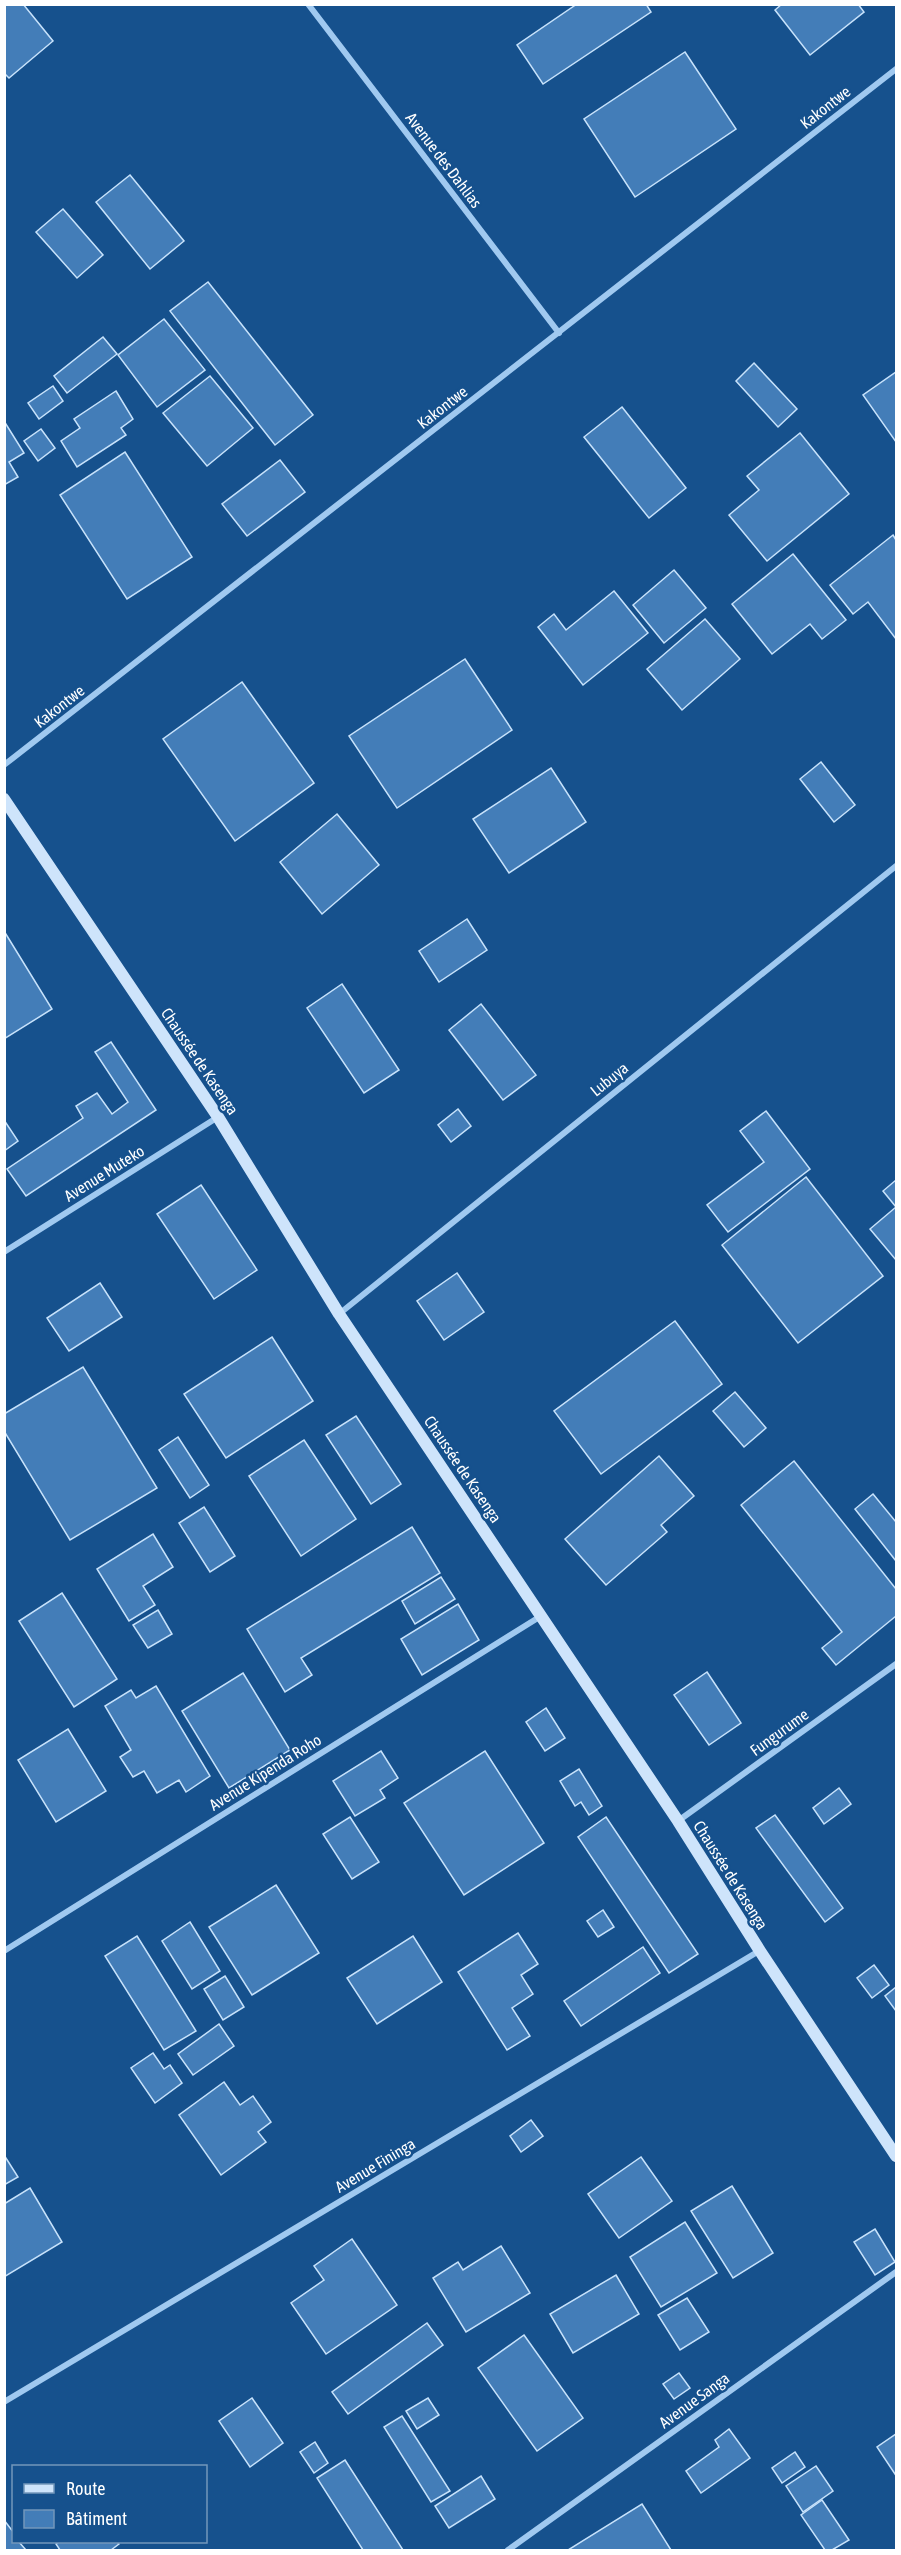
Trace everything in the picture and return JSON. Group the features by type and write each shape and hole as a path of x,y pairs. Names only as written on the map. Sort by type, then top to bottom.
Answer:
{"main road":[{"name":"Chaussée de Kasenga","path":"4,799 218,1117 339,1314 678,1821 760,1951 897,2156"}],"street":[{"name":"Avenue des Dahlias","path":"308,4 559,333"},
{"name":"Kakontwe","path":"4,765 897,69"},
{"name":"Lubuya","path":"339,1314 897,866"},
{"name":"Avenue Muteko","path":"4,1252 218,1117"},
{"name":"Avenue Kipenda Roho","path":"4,1951 541,1616"},
{"name":"Fungurume","path":"678,1821 897,1664"},
{"name":"Avenue Fininga","path":"4,2402 760,1951"},
{"name":"Avenue Sanga","path":"508,2550 897,2272"}],"building":[{"path":"4,4 23,4 53,41 9,78 4,73"},
{"path":"577,4 646,4 651,12 543,84 517,45"},
{"path":"782,4 858,4 864,12 810,55 775,10"},
{"path":"685,52 736,129 635,197 584,119"},
{"path":"130,175 184,241 150,269 96,202"},
{"path":"63,209 103,255 77,278 36,232"},
{"path":"208,282 313,415 275,445 170,311"},
{"path":"164,319 205,370 157,407 118,355"},
{"path":"103,337 117,354 67,393 54,376"},
{"path":"754,363 797,409 778,427 736,381"},
{"path":"896,372 896,442 863,395"},
{"path":"210,376 253,428 207,466 163,413"},
{"path":"53,386 63,401 39,419 28,403"},
{"path":"116,391 133,419 121,428 126,435 77,467 61,441 80,428 74,419"},
{"path":"622,407 686,488 649,518 584,437"},
{"path":"4,421 24,453 9,462 18,477 4,485"},
{"path":"41,429 55,448 38,461 24,441"},
{"path":"800,433 849,494 767,561 729,515 759,490 747,476"},
{"path":"125,452 192,557 127,599 60,495"},
{"path":"280,460 305,492 247,536 222,504"},
{"path":"893,535 896,540 896,639 868,602 853,614 830,585"},
{"path":"793,554 846,620 822,639 810,624 772,654 732,604"},
{"path":"674,570 706,608 664,643 633,605"},
{"path":"614,591 648,633 583,685 538,627 554,614 566,630"},
{"path":"705,619 740,659 682,710 647,669"},
{"path":"465,659 512,730 397,808 349,736"},
{"path":"242,682 314,783 235,841 163,739"},
{"path":"821,762 855,805 834,822 800,779"},
{"path":"551,768 586,822 509,873 473,819"},
{"path":"337,814 379,865 322,914 280,862"},
{"path":"467,919 487,950 439,982 419,951"},
{"path":"4,931 52,1009 4,1039"},
{"path":"342,984 399,1070 364,1093 307,1008"},
{"path":"481,1004 536,1075 503,1100 449,1030"},
{"path":"111,1042 156,1110 26,1196 7,1169 83,1118 76,1106 97,1093 112,1114 128,1102 95,1052"},
{"path":"458,1109 471,1126 451,1142 438,1125"},
{"path":"766,1111 810,1169 728,1232 707,1205 764,1162 740,1131"},
{"path":"4,1120 18,1141 4,1151"},
{"path":"806,1177 883,1276 798,1343 722,1245"},
{"path":"896,1180 896,1207 883,1191"},
{"path":"201,1185 257,1270 214,1299 157,1214"},
{"path":"896,1207 896,1260 870,1229"},
{"path":"457,1273 484,1312 444,1340 417,1301"},
{"path":"100,1283 122,1317 69,1351 47,1318"},
{"path":"675,1321 722,1384 601,1474 554,1411"},
{"path":"272,1337 313,1401 226,1458 184,1394"},
{"path":"83,1367 157,1488 70,1540 4,1431 4,1414"},
{"path":"735,1392 766,1428 744,1447 713,1411"},
{"path":"356,1416 401,1484 371,1504 326,1435"},
{"path":"178,1437 209,1485 190,1498 159,1450"},
{"path":"304,1440 356,1519 301,1556 249,1476"},
{"path":"659,1456 694,1496 661,1525 667,1532 606,1585 565,1539"},
{"path":"794,1461 896,1589 896,1616 836,1665 822,1648 842,1632 741,1505"},
{"path":"873,1494 896,1522 896,1561 855,1509"},
{"path":"204,1507 235,1556 210,1572 179,1523"},
{"path":"412,1527 440,1573 301,1658 312,1675 285,1692 247,1629"},
{"path":"153,1534 173,1567 143,1586 155,1605 129,1621 97,1569"},
{"path":"441,1577 455,1599 415,1624 402,1601"},
{"path":"62,1593 117,1679 74,1707 19,1621"},
{"path":"458,1604 479,1640 422,1675 401,1639"},
{"path":"158,1610 172,1634 148,1648 133,1625"},
{"path":"707,1672 741,1723 709,1745 674,1695"},
{"path":"243,1673 290,1750 229,1788 182,1711"},
{"path":"156,1686 210,1776 186,1792 179,1780 157,1793 144,1771 133,1777 120,1757 131,1750 105,1706 131,1690 136,1698"},
{"path":"546,1708 565,1738 545,1751 526,1722"},
{"path":"68,1729 106,1791 56,1822 18,1760"},
{"path":"381,1751 398,1778 380,1790 385,1798 355,1816 333,1781"},
{"path":"485,1751 544,1843 464,1895 404,1803"},
{"path":"579,1769 602,1806 589,1815 581,1802 575,1806 560,1781"},
{"path":"839,1788 851,1804 824,1824 813,1808"},
{"path":"775,1815 843,1908 825,1922 756,1828"},
{"path":"350,1817 379,1862 352,1879 323,1834"},
{"path":"606,1817 698,1954 669,1973 578,1837"},
{"path":"276,1885 319,1953 252,1995 209,1927"},
{"path":"603,1910 614,1927 598,1937 587,1921"},
{"path":"190,1922 220,1971 192,1989 162,1941"},
{"path":"518,1933 538,1964 521,1975 533,1994 512,2008 530,2036 507,2050 458,1972"},
{"path":"137,1936 196,2031 164,2050 105,1956"},
{"path":"413,1936 442,1982 377,2024 347,1978"},
{"path":"643,1947 660,1973 581,2026 564,2001"},
{"path":"874,1965 889,1985 872,1998 857,1978"},
{"path":"225,1976 244,2007 223,2020 204,1989"},
{"path":"896,1987 896,2011 885,1996"},
{"path":"219,2024 234,2046 193,2075 178,2054"},
{"path":"153,2053 164,2069 170,2065 182,2083 155,2103 131,2068"},
{"path":"224,2082 240,2105 253,2096 271,2122 258,2132 266,2142 221,2175 179,2115"},
{"path":"531,2120 543,2136 521,2152 510,2136"},
{"path":"4,2155 18,2177 4,2185"},
{"path":"641,2157 672,2201 619,2238 588,2194"},
{"path":"732,2186 773,2253 733,2278 691,2211"},
{"path":"30,2188 62,2242 4,2277 4,2204"},
{"path":"685,2222 717,2273 661,2307 630,2257"},
{"path":"875,2229 895,2262 875,2275 854,2242"},
{"path":"352,2239 397,2305 326,2354 291,2303 324,2280 314,2266"},
{"path":"501,2246 530,2293 466,2332 433,2278 458,2262 463,2270"},
{"path":"616,2275 639,2314 573,2353 550,2314"},
{"path":"687,2298 709,2332 680,2350 658,2315"},
{"path":"427,2323 443,2345 348,2414 332,2392"},
{"path":"524,2335 583,2418 537,2451 478,2368"},
{"path":"679,2373 690,2388 674,2399 663,2384"},
{"path":"252,2398 283,2443 250,2467 219,2421"},
{"path":"428,2398 439,2415 417,2429 406,2411"},
{"path":"402,2416 450,2491 431,2502 384,2427"},
{"path":"729,2429 750,2458 701,2493 686,2471 719,2447 715,2440"},
{"path":"896,2434 896,2473 895,2474 877,2447"},
{"path":"315,2442 328,2463 314,2473 300,2452"},
{"path":"795,2452 805,2467 782,2483 772,2468"},
{"path":"345,2460 403,2550 363,2550 317,2478"},
{"path":"816,2466 833,2491 803,2512 786,2486"},
{"path":"481,2476 495,2499 449,2528 435,2506"},
{"path":"822,2500 849,2540 832,2550 825,2550 801,2515"},
{"path":"642,2504 671,2550 568,2550"},
{"path":"4,2520 12,2530 12,2543 20,2543 26,2550 4,2550"},
{"path":"56,2544 119,2544 111,2550 60,2550"}]}
